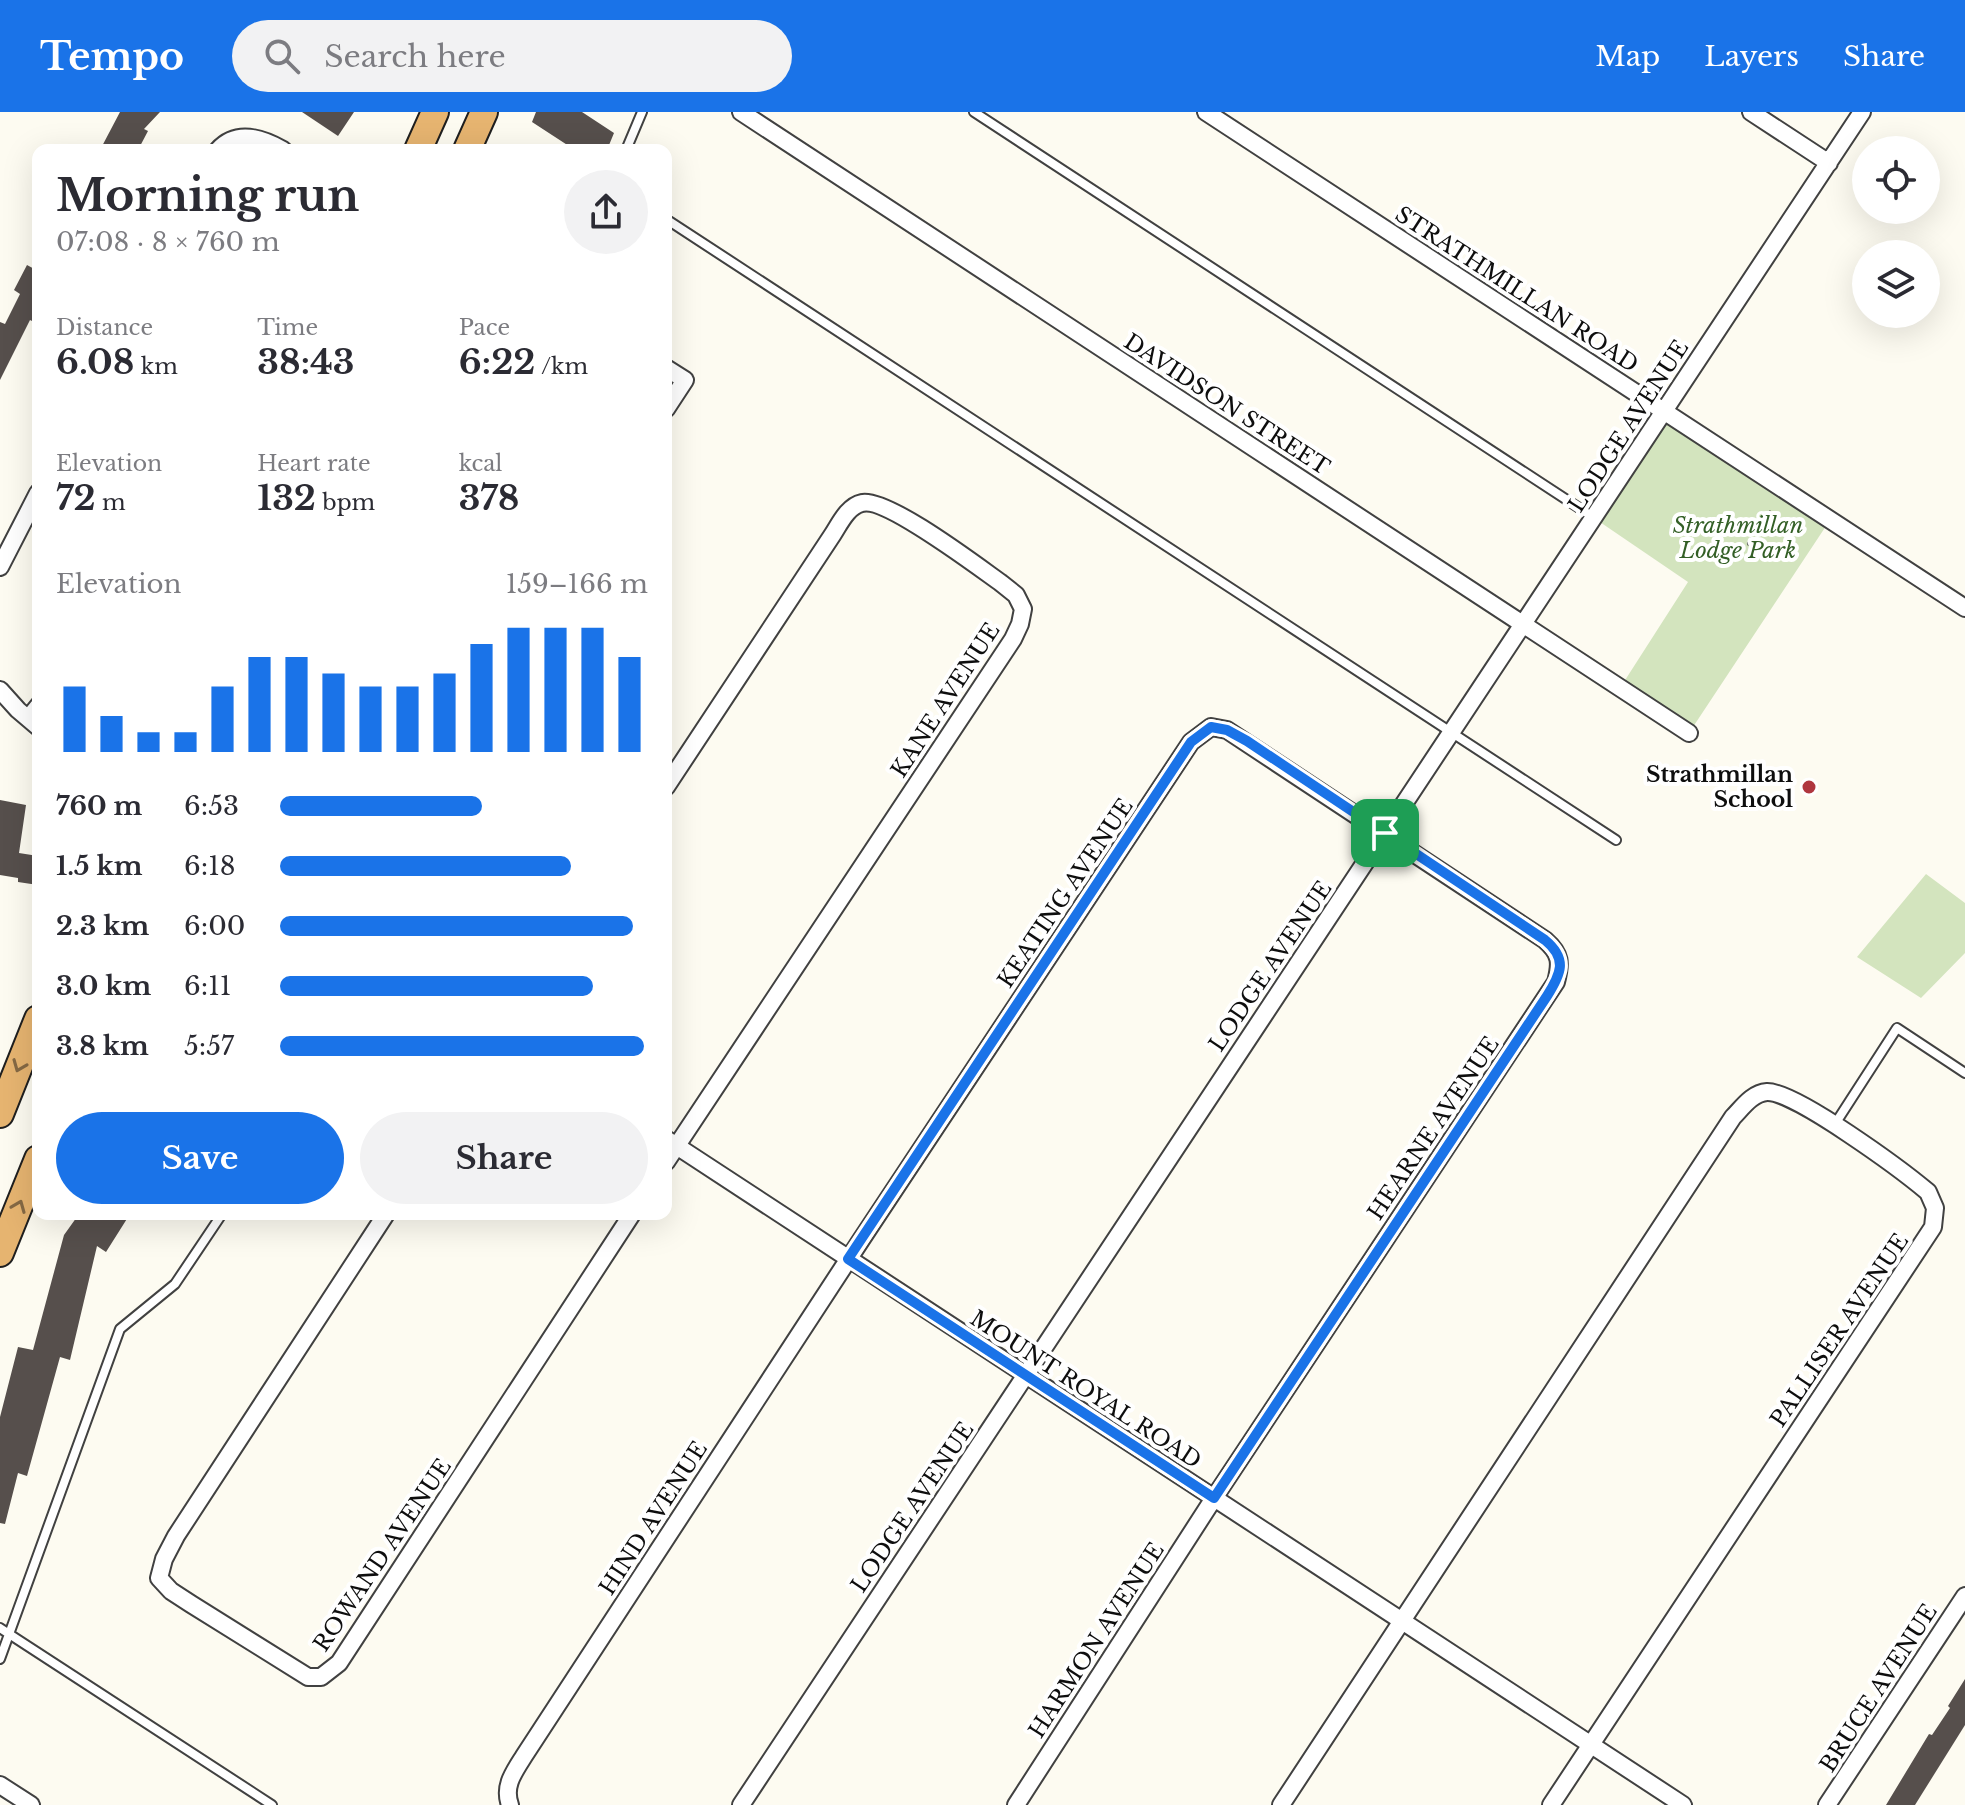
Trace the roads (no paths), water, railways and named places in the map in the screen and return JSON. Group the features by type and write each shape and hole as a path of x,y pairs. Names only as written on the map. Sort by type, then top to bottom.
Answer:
{"highway":[{"path":"421,144 435,112"},
{"path":"470,144 484,112"},
{"path":"0,1114 32,1034"},
{"path":"0,1253 32,1174"}],"street":[{"name":"DAVIDSON STREET","path":"741,112 1689,733"},
{"name":"STRATHMILLAN ROAD","path":"1206,112 1965,608"},
{"path":"1751,112 1829,163"},
{"name":"LODGE AVENUE","path":"741,1805 1862,112"},
{"path":"223,144 245,136 264,139 273,144"},
{"path":"672,372 685,380 672,400"},
{"name":"KANE AVENUE","path":"672,778 833,534 850,510 862,503 878,503 897,512 1016,595 1023,609 1013,639 672,1142"},
{"path":"0,567 32,505"},
{"path":"0,690 31,722"},
{"name":"KEATING AVENUE","path":"848,1259 1191,742 1211,727 1227,730 1385,833"},
{"name":"HEARNE AVENUE","path":"1214,1498 1552,989 1561,963 1556,949 1545,940 1385,833"},
{"name":"PALLISER AVENUE","path":"1281,1805 1733,1117 1763,1092 1780,1093 1834,1126 1928,1192 1935,1208 1933,1227 1551,1805"},
{"name":"MOUNT ROYAL ROAD","path":"672,1144 1683,1805"},
{"name":"ROWAND AVENUE","path":"382,1220 176,1536 164,1559 159,1578 171,1591 308,1677 321,1677 339,1663 628,1220"},
{"name":"HIND AVENUE","path":"510,1805 507,1799 509,1781 848,1259"},
{"name":"HARMON AVENUE","path":"1016,1805 1214,1498"},
{"name":"BRUCE AVENUE","path":"1827,1805 1965,1596"},
{"path":"0,1785 31,1805"}],"lane":[{"path":"629,144 642,112"},
{"path":"974,112 1594,518"},
{"path":"672,223 1616,840"},
{"path":"1834,1126 1897,1028 1965,1073"},
{"path":"0,1659 120,1329 175,1284 218,1220"},
{"path":"0,1628 272,1805"}],"place":[{"name":"Strathmillan School","path":"1809,787"}],"park label":[{"name":"Strathmillan Lodge Park","path":"1738,538"}]}
